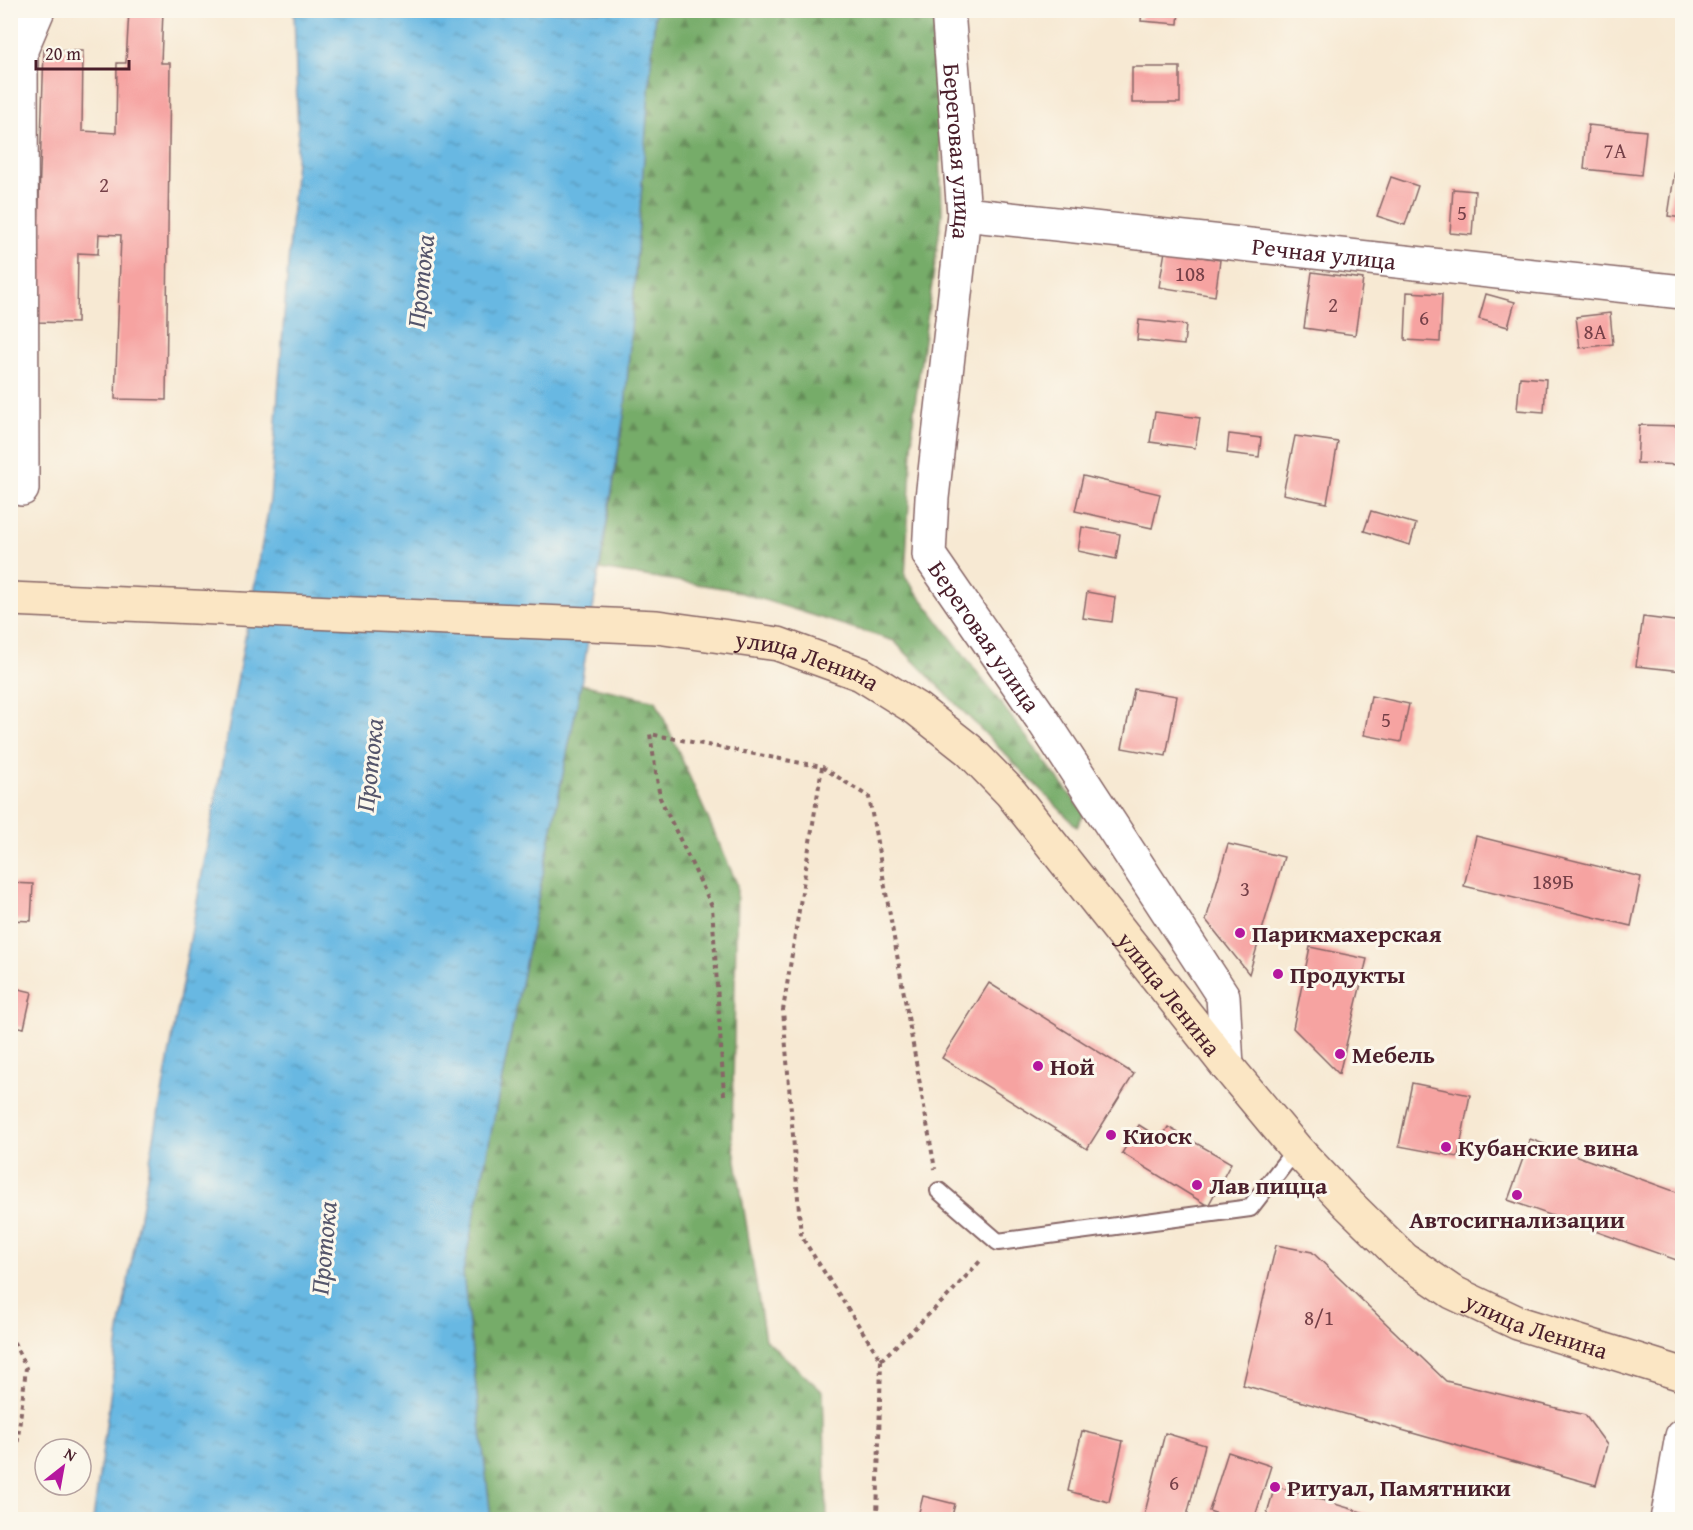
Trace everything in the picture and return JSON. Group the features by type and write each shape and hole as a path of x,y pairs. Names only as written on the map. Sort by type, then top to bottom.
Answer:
{"main road":[{"name":"улица Ленина","path":"10,599 657,627 778,644 861,674 917,709 969,750 1011,794 1227,1066 1296,1149 1404,1259 1452,1292 1518,1323 1683,1374"}],"street":[{"path":"22,489 21,50 38,10"},
{"name":"Береговая улица","path":"948,10 964,214 932,498 929,555 1044,722 1223,996 1227,1066"},
{"name":"Речная улица","path":"964,214 1683,292"},
{"path":"1667,1520 1683,1436"}],"lane":[{"path":"939,1191 998,1242 1191,1218 1250,1208 1296,1149"}],"path":[{"path":"724,1095 712,906 660,798 650,734 822,767 869,797 939,1191"},
{"path":"822,767 783,1010 801,1236 881,1360 877,1520"},
{"path":"881,1360 947,1297 998,1242"},
{"path":"10,1334 26,1368 10,1508"}],"green space":[{"path":"655,11 936,11 942,213 914,411 905,577 1084,813 1077,827 894,641 729,589 600,569 625,409"},
{"path":"581,684 656,701 737,884 732,1136 765,1339 823,1392 827,1519 491,1519 463,1273"}],"water":[{"name":"Протока","path":"294,11 655,11 625,409 581,684 463,1273 491,1519 93,1520 119,1331 270,500 298,134"}],"building":[{"path":"129,10 163,10 161,63 170,63 166,400 115,399 121,235 99,234 98,254 78,253 77,323 35,322 44,50 83,51 82,131 116,133 117,63 126,63"},
{"path":"1142,10 1179,10 1178,24 1141,21"},
{"path":"1132,67 1180,67 1180,103 1132,103"},
{"path":"1588,125 1646,131 1641,175 1584,169"},
{"path":"1675,170 1682,171 1682,218 1668,216"},
{"path":"1391,177 1418,186 1405,225 1377,216"},
{"path":"1453,189 1475,191 1472,235 1450,233"},
{"path":"1165,251 1220,260 1215,296 1159,287"},
{"path":"1312,272 1363,279 1355,335 1304,328"},
{"path":"1407,292 1442,294 1440,342 1405,340"},
{"path":"1486,294 1515,302 1508,327 1479,319"},
{"path":"1610,313 1613,344 1580,348 1576,317"},
{"path":"1139,320 1186,325 1184,345 1137,340"},
{"path":"1520,377 1546,379 1544,412 1517,410"},
{"path":"1155,412 1200,418 1195,448 1150,442"},
{"path":"1639,425 1682,426 1682,465 1637,463"},
{"path":"1229,434 1261,438 1259,457 1227,453"},
{"path":"1295,436 1338,442 1327,503 1283,494"},
{"path":"1083,476 1160,494 1152,528 1075,511"},
{"path":"1371,511 1416,524 1410,545 1364,531"},
{"path":"1082,527 1120,534 1116,559 1078,551"},
{"path":"1087,592 1115,597 1112,622 1083,618"},
{"path":"1643,617 1682,622 1682,671 1636,666"},
{"path":"1134,689 1177,696 1166,756 1122,748"},
{"path":"1371,696 1409,704 1401,742 1364,735"},
{"path":"1476,836 1641,877 1631,926 1464,886"},
{"path":"1228,844 1284,857 1249,974 1206,920"},
{"path":"10,883 33,884 31,921 10,920"},
{"path":"1310,947 1367,959 1339,1074 1293,1028"},
{"name":"Ной","path":"989,983 1134,1074 1087,1149 942,1058"},
{"path":"10,987 32,992 24,1028 10,1025"},
{"path":"1412,1083 1470,1095 1458,1157 1399,1146"},
{"name":"Лав пицца","path":"1139,1125 1161,1139 1168,1127 1231,1163 1208,1206 1122,1153"},
{"path":"1530,1139 1682,1194 1682,1262 1508,1200"},
{"path":"1276,1245 1312,1252 1446,1381 1585,1415 1607,1445 1596,1485 1243,1385"},
{"path":"1082,1431 1123,1441 1109,1502 1068,1491"},
{"path":"1165,1433 1205,1445 1186,1520 1143,1520"},
{"path":"1228,1452 1271,1466 1254,1520 1235,1520 1209,1511"},
{"path":"1275,1486 1385,1519 1385,1520 1265,1520"},
{"path":"923,1496 955,1504 951,1520 917,1520"}],"place":[{"name":"Парикмахерская","path":"1240,933"},
{"name":"Продукты","path":"1278,974"},
{"name":"Мебель","path":"1340,1054"},
{"name":"Ной","path":"1038,1066"},
{"name":"Киоск","path":"1111,1135"},
{"name":"Кубанские вина","path":"1446,1147"},
{"name":"Лав пицца","path":"1197,1185"},
{"name":"Автосигнализации","path":"1517,1195"},
{"name":"Ритуал, Памятники","path":"1275,1487"}]}
